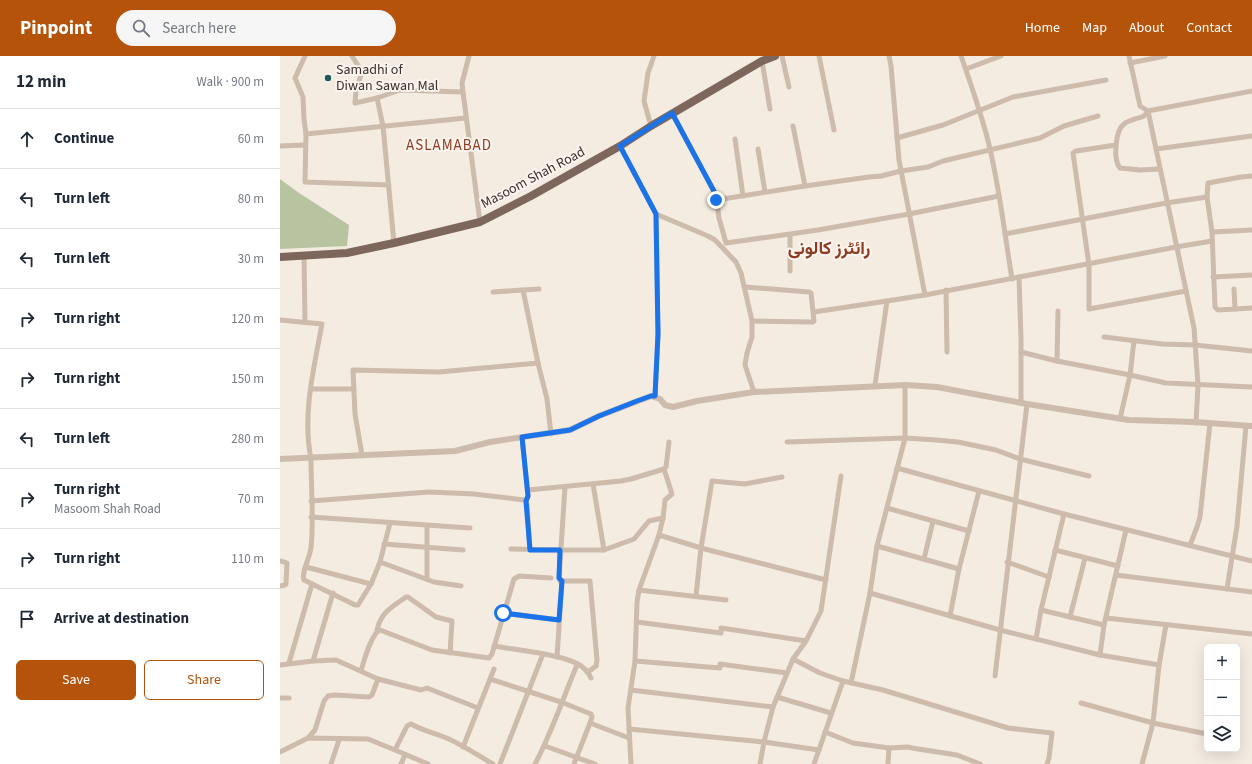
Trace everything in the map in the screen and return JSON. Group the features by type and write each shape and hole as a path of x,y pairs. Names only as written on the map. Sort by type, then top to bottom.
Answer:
{"main road":[{"name":"Masoom Shah Road","path":"280,257 347,253 480,222 531,196 620,146 672,113 762,61 775,56"}],"street":[{"path":"305,56 296,78 304,96 304,119 306,134 305,182 389,185"},
{"path":"352,56 362,72 356,90 355,103 377,98 400,90 463,92"},
{"path":"469,56 462,83 480,222"},
{"path":"651,126 644,101 648,73 654,56"},
{"path":"782,56 789,87"},
{"path":"819,56 834,130"},
{"path":"889,56 899,160 925,295"},
{"path":"961,56 980,110 990,150 1012,279"},
{"path":"966,69 1000,56"},
{"path":"1129,56 1140,106 1148,111 1166,203 1194,328 1198,385 1196,423"},
{"path":"1130,63 1164,56"},
{"path":"762,61 770,109"},
{"path":"897,138 943,125 1013,97 1106,80"},
{"path":"1160,169 1140,170 1120,168 1117,163 1116,145 1122,125 1129,120 1144,116 1148,111 1252,91"},
{"path":"377,98 383,126 394,243"},
{"path":"672,113 716,195 719,218 726,243 910,214 999,196"},
{"path":"716,200 869,176 881,176 928,167 943,161 1040,138 1064,126 1098,116"},
{"path":"306,134 466,118"},
{"path":"793,126 805,186"},
{"path":"1156,149 1252,136"},
{"path":"735,139 743,196"},
{"path":"280,146 305,145"},
{"path":"1116,145 1074,152 1089,264 1089,309 1186,292"},
{"path":"620,146 656,214 658,334 655,396"},
{"path":"758,149 765,192"},
{"path":"1252,176 1208,183 1207,197 1212,232 1213,277 1216,309 1252,308"},
{"path":"1005,234 1166,203 1207,197"},
{"path":"656,214 715,240 736,262 745,287 752,321 752,337 746,353 745,365 754,392"},
{"path":"1212,232 1252,230"},
{"path":"790,234 790,271"},
{"path":"814,312 925,295 1212,241"},
{"path":"304,256 304,322"},
{"path":"1213,277 1252,274"},
{"path":"995,676 1020,459 1024,403 1019,277"},
{"path":"745,287 810,292 814,312 813,322 752,321"},
{"path":"539,288 493,292 523,290 547,399 551,434"},
{"path":"1234,289 1235,309"},
{"path":"946,290 947,352"},
{"path":"875,386 887,301"},
{"path":"1057,361 1058,311"},
{"path":"280,320 322,324 311,389 307,428 311,459 311,549 303,578 304,580 357,606 371,584 380,562 390,523"},
{"path":"1104,337 1162,344 1195,345 1252,351"},
{"path":"1120,419 1130,374 1134,341"},
{"path":"1021,352 1057,361 1130,374 1166,383 1252,387"},
{"path":"362,455 355,414 352,370 439,372 538,363"},
{"path":"850,683 870,593 878,546 904,438 905,385"},
{"path":"280,459 311,459 455,451 490,442 570,430 599,416 651,396 655,396 665,405 673,407 697,401 754,392 875,386 905,385 937,387 1129,420 1249,426 1237,526 1231,556 1227,589"},
{"path":"311,389 354,389"},
{"path":"1190,545 1200,517 1210,423"},
{"path":"522,437 528,490 526,501 530,550"},
{"path":"788,442 904,438 958,442 996,450 1020,459 1089,476"},
{"path":"631,764 628,708 635,661 637,602 659,535 665,500 672,493 664,469 666,467 669,442"},
{"path":"897,468 1014,501 1252,561"},
{"path":"528,490 631,479 664,469"},
{"path":"760,764 773,707 794,659 806,641 821,611 841,476"},
{"path":"696,596 701,548 712,481 745,484 782,477"},
{"path":"593,484 604,550"},
{"path":"557,657 562,581 559,578 560,550 565,487"},
{"path":"950,616 979,491"},
{"path":"311,501 429,492 474,494 526,501"},
{"path":"887,508 969,531"},
{"path":"1036,639 1041,610 1064,514"},
{"path":"311,517 470,528"},
{"path":"511,549 604,550 634,539 649,521 663,518"},
{"path":"924,559 933,520"},
{"path":"428,526 428,579"},
{"path":"1100,655 1104,625 1126,530"},
{"path":"659,535 701,548 826,580"},
{"path":"384,544 463,550"},
{"path":"878,546 960,569"},
{"path":"1055,550 1118,566"},
{"path":"1070,617 1085,558"},
{"path":"280,561 287,563 286,584 280,586"},
{"path":"380,562 434,582 461,586"},
{"path":"1007,562 1049,577"},
{"path":"306,567 371,584"},
{"path":"1116,575 1252,592"},
{"path":"377,630 382,630 432,650 450,654 489,658 492,654 514,579 516,577 551,578"},
{"path":"562,581 590,581 598,660 596,666 588,672"},
{"path":"290,663 312,584"},
{"path":"640,590 726,600"},
{"path":"313,661 333,593"},
{"path":"870,593 1000,630 1100,655 1159,665"},
{"path":"361,671 381,617 406,597 436,617 452,621 450,654"},
{"path":"1041,610 1104,625"},
{"path":"503,613 559,620"},
{"path":"1106,618 1252,634"},
{"path":"637,622 721,633 721,628 806,641"},
{"path":"1142,764 1153,723 1159,665 1166,625"},
{"path":"494,646 557,657 578,664 588,672 591,678"},
{"path":"500,764 543,654"},
{"path":"794,659 820,673 843,681 883,690 1008,728 1052,733 1047,764"},
{"path":"280,665 336,660 378,679 420,690 428,688 478,708"},
{"path":"635,661 720,668 720,664 788,673"},
{"path":"536,764 545,746 577,664"},
{"path":"463,747 494,669"},
{"path":"280,752 308,738 315,730 326,698 335,695 369,697 372,695 378,679"},
{"path":"490,679 561,702 591,714 592,718 574,764"},
{"path":"814,764 843,681"},
{"path":"631,690 773,707"},
{"path":"777,697 831,713"},
{"path":"280,698 290,698"},
{"path":"1082,703 1153,723 1204,733"},
{"path":"590,723 630,738"},
{"path":"395,750 407,726 411,724 418,729 434,732 451,739 493,764"},
{"path":"629,729 764,742 819,750"},
{"path":"825,732 853,743 889,748 918,749 957,756 966,762 980,764"},
{"path":"308,738 370,740 428,764"},
{"path":"331,764 339,740"},
{"path":"545,746 596,764"},
{"path":"888,764 889,748"},
{"path":"401,764 405,755"}],"green space":[{"path":"280,179 349,225 347,246 280,249"}],"place":[{"name":"Samadhi of Diwan Sawan Mal","path":"328,78"}],"district":[{"name":"ASLAMABAD","path":"449,145"},
{"name":"رائٹرز کالونی","path":"829,248"}],"route":[{"path":"503,613 559,620 562,581 559,580 560,550 530,550 526,501 528,496 522,437 551,434 570,430 599,416 637,401 655,396 658,334 656,214 620,146 672,113 716,195 716,200"}]}
